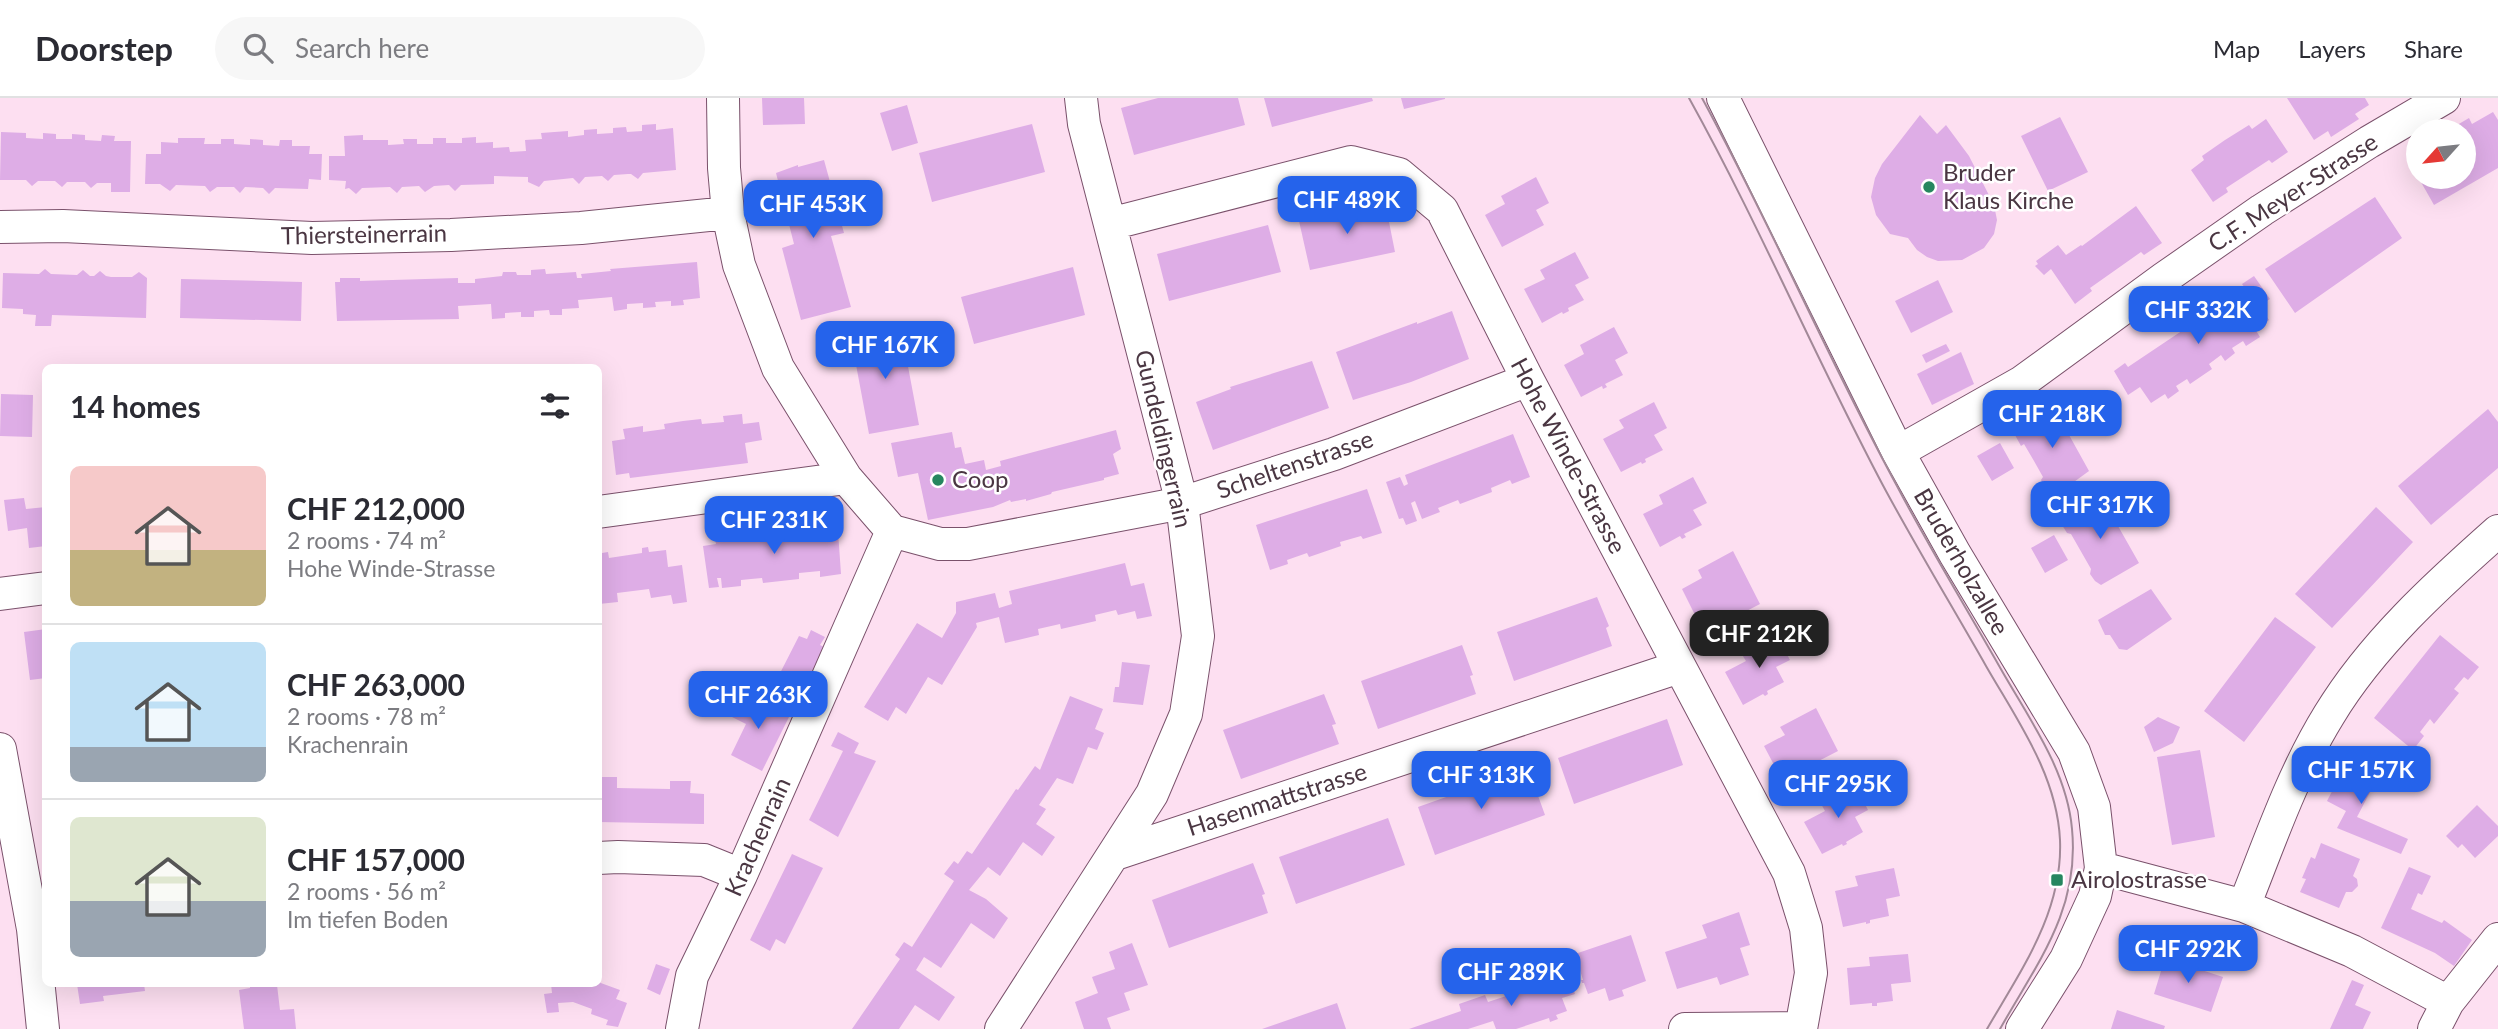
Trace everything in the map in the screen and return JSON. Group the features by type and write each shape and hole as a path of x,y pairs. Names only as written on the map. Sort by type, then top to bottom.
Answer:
{"street":[{"path":"723,98 728,213 739,265 778,368 846,478 892,531"},
{"name":"Gundeldingerrain","path":"1001,1029 1152,794 1186,713 1198,636 1182,503 1084,124 1081,98"},
{"name":"Bruderholzallee","path":"1723,98 1898,452 1955,554 2074,752 2094,807 2101,868 2095,896 2066,959 2022,1029"},
{"name":"C.F. Meyer-Strasse","path":"1898,452 2021,382 2402,109 2444,98"},
{"name":"Hohe Winde-Strasse","path":"1110,224 1351,162 1399,174 1442,210 1528,380 1789,873 1806,928 1811,973 1801,1028"},
{"name":"Thiersteinerrain","path":"0,227 63,226 312,238 451,235 581,228 728,213"},
{"name":"Scheltenstrasse","path":"892,531 940,544 968,544 1182,503 1334,454 1528,380"},
{"path":"602,511 846,478"},
{"name":"Krachenrain","path":"682,1029 692,976 741,876 892,531"},
{"path":"2244,906 2293,783 2329,714 2378,648 2442,580 2498,531"},
{"path":"0,594 42,589"},
{"name":"Hasenmattstrasse","path":"1115,854 1679,667"},
{"path":"0,749 39,928 43,1029"},
{"path":"602,858 704,860 741,876"},
{"path":"2101,868 2244,906 2351,951 2441,1015 2498,939"},
{"path":"1685,1029 1801,1028"}],"building":[{"path":"762,98 804,98 805,124 763,125"},
{"path":"1158,98 1238,98 1245,125 1134,155 1121,108"},
{"path":"1264,98 1372,98 1373,101 1272,127"},
{"path":"1401,98 1445,98 1445,99 1404,109"},
{"path":"2287,98 2365,98 2369,105 2355,114 2359,119 2331,137 2328,131 2314,140"},
{"path":"907,105 918,143 892,151 880,113"},
{"path":"2493,112 2498,120 2498,168 2476,181 2476,122"},
{"name":"Bruder Klaus Kirche","path":"1920,115 1937,134 1946,125 1969,156 1994,205 1997,220 1994,234 1984,248 1962,260 1938,261 1927,257 1917,250 1908,238 1890,234 1876,215 1871,197 1875,178 1882,164"},
{"path":"2060,117 2088,172 2048,191 2021,136"},
{"path":"2266,119 2288,152 2272,163 2269,160 2226,188 2228,192 2213,202 2191,170 2204,160 2202,156 2225,140 2249,125 2252,129"},
{"path":"656,124 656,130 673,128 676,170 643,173 638,179 631,174 614,175 608,181 602,176 585,177 579,184 573,178 544,181 539,187 528,182 528,177 494,176 494,184 461,185 455,191 449,185 434,186 425,192 419,186 402,187 397,193 390,187 362,188 356,194 349,188 345,189 346,181 329,180 329,156 345,156 344,136 363,135 363,140 388,140 388,145 404,144 403,139 417,139 417,144 433,144 433,138 446,138 446,143 462,143 462,138 476,137 476,143 493,142 493,148 509,147 510,152 526,151 525,140 542,139 541,133 568,131 568,137 584,135 584,130 597,129 597,134 613,133 613,128 626,127 627,132 642,131 642,125"},
{"path":"1032,124 1045,172 932,202 919,153"},
{"path":"1,132 26,133 26,138 43,139 43,133 56,134 56,139 72,139 72,134 85,135 85,140 101,141 102,135 115,136 114,141 131,141 130,192 111,192 111,183 97,183 91,188 85,182 67,182 62,187 55,181 38,181 32,186 26,180 0,180"},
{"path":"178,138 205,138 204,144 221,144 221,139 234,139 234,144 250,145 250,139 263,140 263,145 279,146 280,140 292,140 292,146 310,146 309,154 322,154 321,180 309,179 308,189 275,188 269,194 263,188 245,187 240,193 234,187 217,187 210,192 205,186 176,185 170,191 160,184 145,184 146,154 161,154 161,142 178,143"},
{"path":"824,160 844,233 831,236 851,307 801,320 782,248 794,244 776,173"},
{"path":"1536,177 1549,203 1536,210 1544,225 1502,247 1485,215 1505,204 1501,196"},
{"path":"2425,189 2462,189 2434,205"},
{"path":"2375,197 2402,238 2295,313 2265,269"},
{"path":"1385,202 1395,252 1310,270 1299,221"},
{"path":"2136,206 2162,243 2144,255 2141,252 2090,288 2092,291 2075,304 2051,269 2044,275 2035,266 2038,264 2036,261 2058,245 2066,255 2082,246"},
{"path":"1268,225 1281,272 1169,301 1157,254"},
{"path":"1575,252 1589,278 1575,285 1584,300 1568,308 1569,311 1542,323 1524,289 1545,279 1540,270"},
{"path":"697,262 700,298 683,300 684,305 671,306 671,301 655,302 656,307 643,308 643,303 627,304 627,309 614,311 612,297 578,300 579,308 562,309 562,315 550,315 549,310 534,311 534,317 521,317 521,312 505,313 505,318 492,319 491,304 458,306 459,319 337,321 335,282 340,282 340,278 360,278 360,281 458,278 458,283 475,283 475,279 502,276 503,272 531,275 531,270 545,269 546,274 576,272 577,278 582,278 581,274 611,271 610,269"},
{"path":"1073,267 1085,315 974,344 961,297"},
{"path":"45,269 51,274 77,275 83,270 90,276 100,271 111,277 132,277 139,272 147,278 146,318 52,315 51,326 35,326 36,315 23,314 23,309 2,308 3,273 39,274"},
{"path":"2254,276 2270,299 2259,306 2269,320 2255,329 2260,337 2246,346 2243,341 2232,348 2235,353 2225,361 2221,355 2209,364 2212,369 2190,384 2187,379 2176,386 2179,391 2168,399 2165,394 2151,403 2140,387 2128,395 2114,371 2125,363 2128,367 2219,306 2245,288 2242,284"},
{"path":"181,279 302,282 301,321 180,318"},
{"path":"1938,280 1953,312 1911,333 1895,301"},
{"path":"1452,311 1469,359 1411,382 1353,400 1336,352"},
{"path":"1614,327 1628,353 1615,360 1623,375 1605,384 1607,387 1603,389 1602,386 1581,397 1564,365 1584,354 1580,345"},
{"path":"901,329 919,425 869,434 851,338 868,335 867,332 875,331 875,334"},
{"path":"1946,344 1950,351 1926,363 1922,355"},
{"path":"1961,352 1974,384 1932,405 1917,374"},
{"path":"1312,361 1329,408 1213,450 1196,402 1231,389 1230,387"},
{"path":"1,394 33,395 32,437 0,436"},
{"path":"1654,402 1667,428 1654,435 1663,450 1645,459 1646,462 1621,472 1603,439 1624,428 1619,420"},
{"path":"2053,406 2089,471 2067,487 2066,484 2052,492 2050,488 2046,489 2041,480 2043,477 2024,444 2021,446 2015,429"},
{"path":"2488,409 2498,422 2498,468 2431,525 2398,486"},
{"path":"742,414 743,424 759,422 762,440 745,443 748,463 630,478 629,473 616,475 612,441 625,439 623,429 643,426 643,432 665,429 664,424 701,419 702,424 724,422 723,416"},
{"path":"1116,430 1121,449 1113,454 1119,474 1026,501 1010,500 993,507 928,520 918,473 898,477 891,443 952,432 955,448 961,447 965,464 984,460 986,470 1001,466 1000,461"},
{"path":"1513,434 1530,477 1512,484 1510,480 1491,488 1492,492 1460,504 1458,500 1438,508 1440,512 1422,519 1415,501 1411,503 1417,521 1406,525 1403,518 1399,519 1386,482 1400,477 1404,486 1408,484 1405,475"},
{"path":"2000,443 2014,468 1992,481 1977,456"},
{"path":"1693,477 1707,503 1693,510 1702,525 1684,534 1686,537 1682,539 1680,536 1660,547 1643,514 1663,504 1659,495"},
{"path":"1367,489 1382,533 1340,542 1341,546 1309,557 1307,553 1270,570 1256,525"},
{"path":"2101,496 2139,563 2101,585 2090,574 2091,569 2071,534 2067,533 2062,525 2062,518"},
{"path":"24,498 26,509 42,507 42,546 29,548 27,528 8,531 4,500"},
{"path":"2376,507 2413,542 2332,628 2295,594"},
{"path":"835,523 841,574 820,577 820,571 799,573 799,579 763,583 762,578 741,580 741,586 722,588 721,578 717,578 719,587 709,588 703,546 716,544 715,539"},
{"path":"2054,535 2068,560 2045,573 2031,548"},
{"path":"648,547 649,552 666,550 668,567 682,565 687,602 673,604 671,595 651,598 649,589 617,593 618,602 602,604 602,553 608,552 609,558 642,553 642,548"},
{"path":"1733,551 1760,604 1708,631 1703,621 1699,623 1682,589 1702,578 1698,570"},
{"path":"1125,563 1131,586 1144,583 1152,616 1137,619 1135,611 1118,615 1116,610 1095,615 1096,621 1061,629 1060,624 1038,629 1039,635 1005,643 999,617 976,623 977,627 942,685 928,677 906,714 896,707 888,721 864,707 917,623 942,638 956,613 956,602 995,593 999,608 1012,604 1009,591"},
{"path":"2151,589 2172,619 2127,650 2119,649 2110,635 2105,635 2098,620"},
{"path":"1597,597 1609,626 1606,628 1612,646 1514,681 1497,632"},
{"path":"2275,617 2316,647 2244,742 2204,711"},
{"path":"42,630 42,678 30,680 24,632"},
{"path":"811,630 825,637 820,645 824,647 802,692 775,683 799,636 807,639"},
{"path":"1776,634 1790,660 1776,667 1784,682 1767,691 1765,696 1763,694 1743,705 1725,672 1746,661 1741,653"},
{"path":"2440,635 2479,667 2468,680 2464,677 2454,689 2459,693 2434,724 2430,719 2420,732 2424,736 2413,750 2374,718"},
{"path":"1462,645 1473,675 1470,676 1476,694 1378,729 1361,681"},
{"path":"1122,662 1150,665 1143,705 1113,702 1115,687 1119,687"},
{"path":"744,693 790,715 762,771 731,755 746,724 732,717"},
{"path":"1324,694 1336,724 1332,725 1339,744 1241,779 1223,730"},
{"path":"1070,696 1103,709 1095,729 1104,733 1097,750 1088,747 1073,784 1057,778 1039,805 1046,809 1036,824 1055,837 1042,856 1023,842 1000,876 988,867 969,890 986,899 1008,918 994,939 971,923 941,968 924,957 916,970 955,997 939,1021 915,1005 899,1029 852,1029 900,959 895,955 904,942 912,947 954,881 944,874 954,861 958,864 967,851 972,854 1016,789 1018,790 1035,766 1040,770"},
{"path":"1816,708 1838,751 1807,767 1808,769 1782,780 1764,746 1785,735 1780,727"},
{"path":"2158,717 2180,727 2173,743 2154,752 2144,727"},
{"path":"1667,719 1683,765 1574,804 1558,758"},
{"path":"838,732 859,743 854,753 876,761 838,837 809,820 843,751 831,746"},
{"path":"2200,750 2215,837 2172,845 2157,757"},
{"path":"2350,757 2380,773 2357,817 2408,839 2401,854 2337,828 2346,811 2327,801"},
{"path":"1528,768 1545,815 1435,855 1418,807"},
{"path":"602,777 617,777 617,788 670,789 670,781 691,781 690,793 704,794 704,824 602,822"},
{"path":"1855,784 1868,810 1855,817 1863,832 1846,842 1847,844 1822,854 1804,822 1825,811 1820,802"},
{"path":"2477,805 2498,826 2498,836 2475,858 2462,844 2458,848 2446,836"},
{"path":"1388,818 1405,865 1296,904 1279,857"},
{"path":"2321,843 2360,859 2353,876 2357,879 2358,886 2352,892 2346,892 2339,908 2300,892 2306,879 2302,878 2311,857 2315,859"},
{"path":"792,854 823,868 785,944 776,939 770,951 750,940"},
{"path":"1253,863 1265,894 1262,895 1268,913 1169,948 1152,900"},
{"path":"2409,867 2431,876 2422,895 2418,893 2411,909 2442,923 2444,920 2472,940 2454,966 2435,953 2381,928"},
{"path":"1894,868 1900,896 1886,899 1889,916 1870,920 1870,923 1866,924 1843,927 1835,891 1858,886 1855,876"},
{"path":"1739,912 1750,945 1740,948 1749,975 1720,985 1717,977 1677,989 1665,952 1707,938 1702,925"},
{"path":"1631,935 1646,981 1622,990 1624,996 1609,1001 1605,988 1588,994 1581,980 1575,954"},
{"path":"1132,943 1148,985 1124,993 1130,1010 1107,1018 1111,1029 1084,1029 1075,1002 1098,993 1092,977 1115,969 1109,952"},
{"path":"1908,954 1911,982 1891,984 1893,1001 1877,1003 1877,1006 1872,1006 1872,1003 1850,1005 1847,968 1870,966 1869,957"},
{"path":"2165,958 2223,977 2211,1012 2154,994"},
{"path":"656,964 670,969 660,995 647,989"},
{"path":"1566,968 1575,994 1562,998 1567,1011 1556,1015 1558,1019 1550,1022 1549,1018 1516,1029 1496,1029 1493,1021 1468,1029 1409,1029 1461,1011 1459,1004 1485,995 1488,1002 1555,980 1553,972"},
{"path":"2352,980 2364,985 2355,1005 2371,1012 2363,1029 2330,1029"},
{"path":"602,983 620,990 616,999 627,1003 618,1027 606,1025 608,1020 591,1014 592,1009 573,1002 558,1003 559,1012 547,1013 544,994 552,993 551,987 602,987"},
{"path":"77,987 144,987 145,991 103,996 104,1001 80,1004"},
{"path":"277,987 280,1010 294,1009 296,1029 244,1029 239,990"},
{"path":"1337,1003 1346,1029 1262,1029"},
{"path":"2117,1010 2165,1026 2164,1029 2111,1029"}],"tram line":[{"path":"1689,98 1740,195 1886,491 2034,749 2052,793 2060,840 2055,892 2026,962 1987,1029"},
{"path":"1702,98 1872,438 1922,533 2046,747 2063,787 2072,829 2073,858 2069,885 2053,935 2000,1029"}],"place":[{"name":"Bruder Klaus Kirche","path":"1929,187"},
{"name":"Coop","path":"938,480"},
{"name":"Airolostrasse","path":"2057,880"}]}
